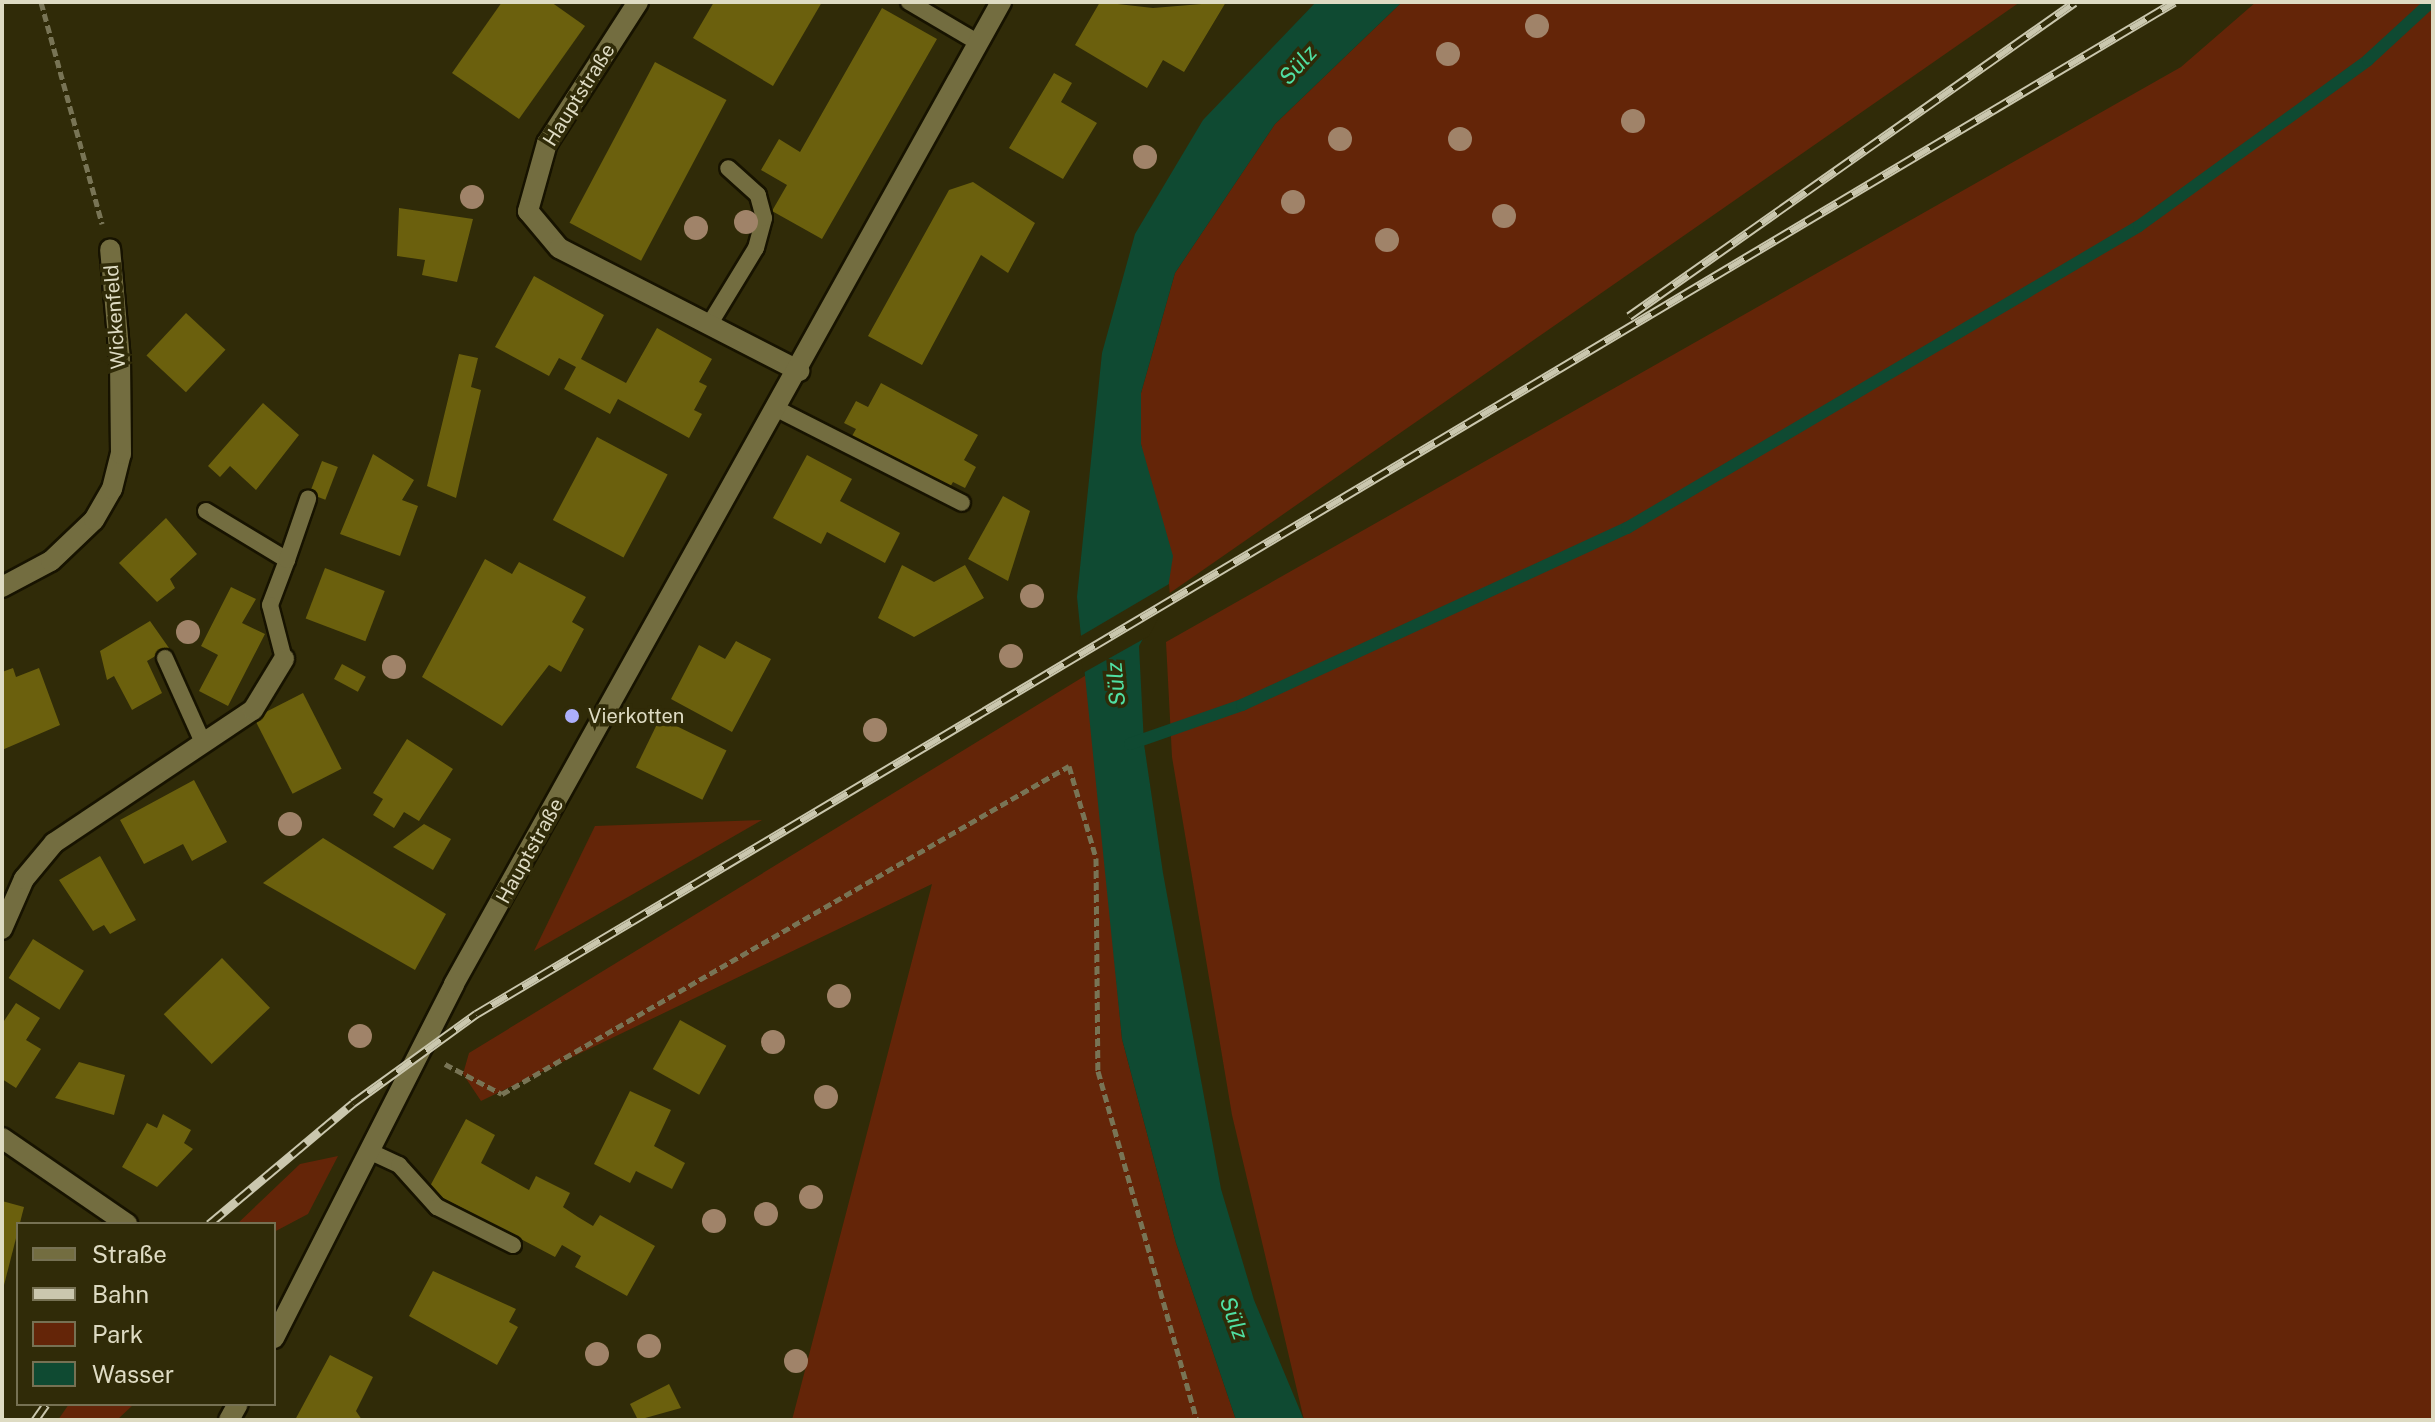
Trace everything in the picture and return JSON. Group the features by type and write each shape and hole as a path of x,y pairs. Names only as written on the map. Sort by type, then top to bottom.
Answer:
{"main road":[{"name":"Hauptstraße","path":"638,2 547,143 528,211 559,248 799,371"},
{"name":"Hauptstraße","path":"277,1327 371,1152 454,984 779,410 1001,2"},
{"name":"Wickenfeld","path":"2,587 51,561 94,520 112,489 121,454 120,375 110,249"},
{"path":"2,929 24,879 54,843 201,738 253,710 284,659"},
{"path":"2,1138 124,1222"}],"lane":[{"path":"909,2 979,43"},
{"path":"709,325 756,248 764,218 758,195 728,168"},
{"path":"779,410 962,503"},
{"path":"284,659 270,605 308,499"},
{"path":"206,511 287,560"},
{"path":"165,658 201,738"},
{"path":"371,1152 399,1165 437,1207 513,1245"}],"path":[{"name":"Wickenfeld","path":"41,2 110,249"},
{"path":"444,1063 502,1094 1069,766 1096,858 1098,1071 1197,1420"}],"green space":[{"path":"1402,2 2020,2 1167,595 1141,444 1141,393 1175,273 1275,124"},
{"path":"2256,2 2433,2 2433,1420 1304,1420 1232,1115 1172,757 1166,642 2181,67"},
{"path":"1088,674 1122,1039 1176,1243 1236,1420 792,1420 932,884 481,1101 463,1074 469,1053"},
{"path":"762,820 534,951 595,826"},
{"path":"338,1156 308,1214 276,1231 276,1222 239,1222 300,1164"},
{"path":"68,1406 132,1406 117,1420 58,1420"}],"water":[{"name":"Sülz","path":"1316,2 1402,2 1275,124 1175,273 1141,393 1141,444 1173,556 1167,595 1139,646 1144,744 1163,873 1221,1189 1254,1300 1304,1420 1236,1420 1176,1243 1122,1039 1077,597 1102,353 1135,234 1203,120"}],"pier":[{"path":"1169,584 1170,596 1149,636 1083,673 1079,637"}],"building":[{"path":"502,2 551,2 585,26 519,119 452,73"},
{"path":"714,2 822,2 773,86 693,38"},
{"path":"1100,2 1153,8 1226,2 1184,72 1163,60 1147,88 1075,45"},
{"path":"882,8 937,39 822,239 772,211 787,185 761,170 779,139 800,152"},
{"path":"655,62 727,100 641,261 570,223"},
{"path":"1054,73 1072,83 1061,102 1097,123 1063,179 1009,148"},
{"path":"973,182 1035,223 1008,273 981,255 922,365 868,336 949,190"},
{"path":"399,208 473,219 457,282 422,275 425,260 397,256"},
{"path":"534,276 604,315 581,359 626,383 657,328 712,359 699,382 707,386 694,410 702,414 689,438 618,399 610,414 564,389 576,367 559,358 549,376 495,347"},
{"path":"186,313 225,350 186,392 146,355"},
{"path":"459,354 478,358 471,387 481,390 456,498 427,486"},
{"path":"881,383 978,435 964,460 976,467 965,488 953,482 949,489 852,436 856,429 844,423 856,401 868,407"},
{"path":"263,403 299,435 256,490 230,466 220,477 208,466"},
{"path":"597,437 668,475 624,558 553,520"},
{"path":"373,454 414,480 402,500 418,506 400,556 340,534"},
{"path":"807,455 852,479 840,501 900,533 885,563 827,532 821,544 773,518"},
{"path":"322,461 338,467 325,500 309,494"},
{"path":"1003,496 1030,511 1008,581 968,559"},
{"path":"166,518 197,554 170,579 175,588 157,602 119,563"},
{"path":"485,559 512,574 519,562 586,597 572,622 584,629 561,672 549,665 502,726 422,677"},
{"path":"902,565 934,582 965,565 984,598 914,637 878,618"},
{"path":"325,568 385,591 365,641 306,618"},
{"path":"231,587 256,599 242,623 265,634 228,706 199,691 218,655 201,646"},
{"path":"150,621 169,648 147,661 162,693 132,710 114,676 107,680 100,651"},
{"path":"736,641 771,659 732,732 671,699 699,645 725,659"},
{"path":"342,664 366,677 358,692 334,679"},
{"path":"13,668 16,677 39,668 60,725 2,750 2,672"},
{"path":"303,693 342,769 293,794 254,718"},
{"path":"660,718 727,750 702,800 636,767"},
{"path":"407,739 453,769 419,821 404,812 394,828 373,815 383,799 373,793"},
{"path":"194,780 227,842 192,861 183,844 144,864 120,820"},
{"path":"424,824 451,839 433,870 393,847"},
{"path":"323,838 446,914 415,970 263,883"},
{"path":"100,856 136,920 110,934 104,925 93,931 59,880"},
{"path":"33,939 84,971 60,1010 9,978"},
{"path":"222,958 270,1008 212,1064 164,1014"},
{"path":"16,1003 40,1018 26,1040 41,1049 16,1088 2,1079 2,1024"},
{"path":"680,1020 726,1046 699,1095 653,1069"},
{"path":"79,1062 125,1075 114,1115 55,1098"},
{"path":"630,1091 671,1110 654,1146 685,1163 672,1189 636,1171 630,1183 594,1164"},
{"path":"163,1114 191,1130 184,1143 193,1149 157,1187 122,1167 147,1123 157,1128"},
{"path":"466,1119 495,1135 481,1163 529,1190 536,1176 570,1193 563,1207 593,1226 600,1215 655,1246 627,1296 575,1267 581,1256 562,1245 555,1257 428,1190"},
{"path":"2,1201 24,1207 20,1222 16,1222 16,1238 2,1289"},
{"path":"433,1271 516,1309 509,1322 518,1327 497,1365 409,1316"},
{"path":"330,1355 373,1377 356,1411 362,1420 295,1420"},
{"path":"669,1384 681,1408 638,1420 630,1404"}],"waterway":[{"path":"1130,744 1242,705 1627,528 2139,226 2368,60 2431,2"}],"railway":[{"path":"1629,316 2075,2"},
{"path":"211,1222 353,1103 476,1014 2174,2"},
{"path":"35,1420 45,1406"}],"place":[{"name":"Vierkotten","path":"572,716"}]}
